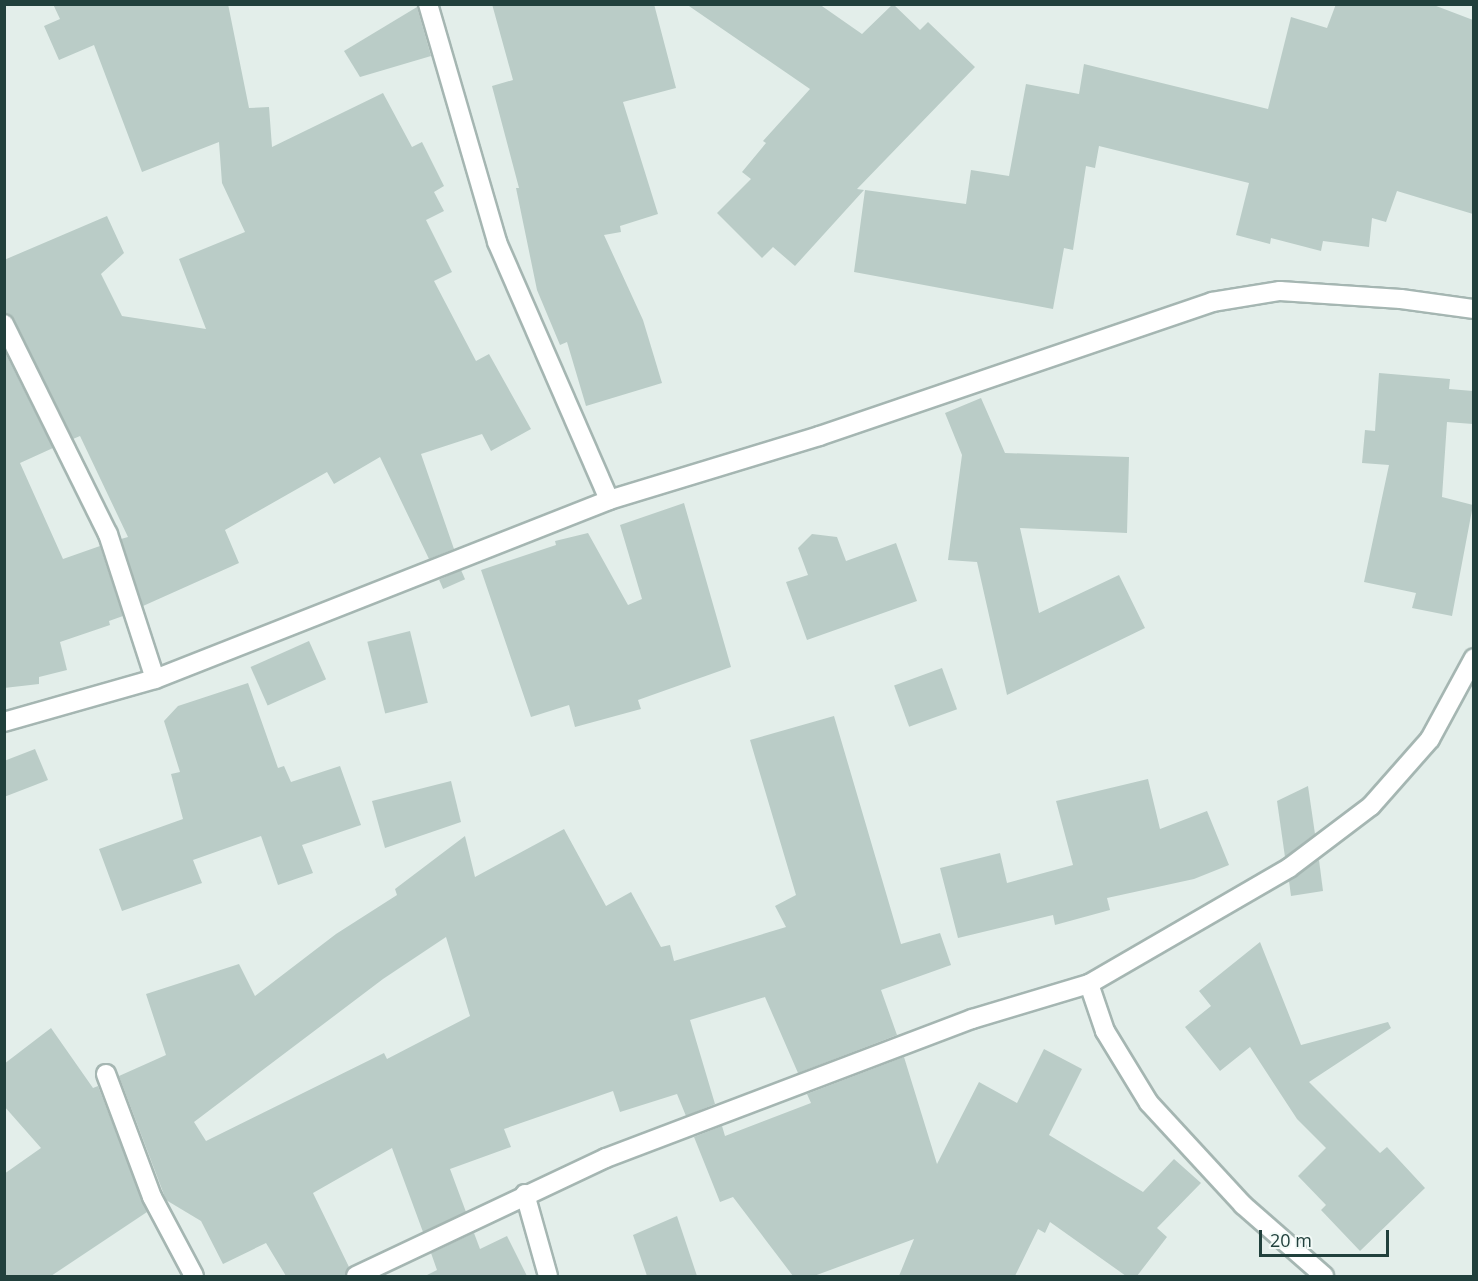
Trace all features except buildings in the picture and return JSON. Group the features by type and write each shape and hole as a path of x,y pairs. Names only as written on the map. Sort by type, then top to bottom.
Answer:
{"street":[{"path":"428,4 497,242 609,500"},
{"path":"4,722 155,679 609,500 819,436 1212,302 1280,291 1401,299 1473,309"},
{"path":"4,324 108,534 155,679"},
{"path":"356,1276 525,1194 606,1158 972,1019 1089,984 1289,868 1371,806 1430,739 1473,658"},
{"path":"1089,984 1105,1031 1149,1103 1243,1205 1324,1276"},
{"path":"106,1074 152,1197 194,1276"},
{"path":"525,1194 548,1276"}]}
